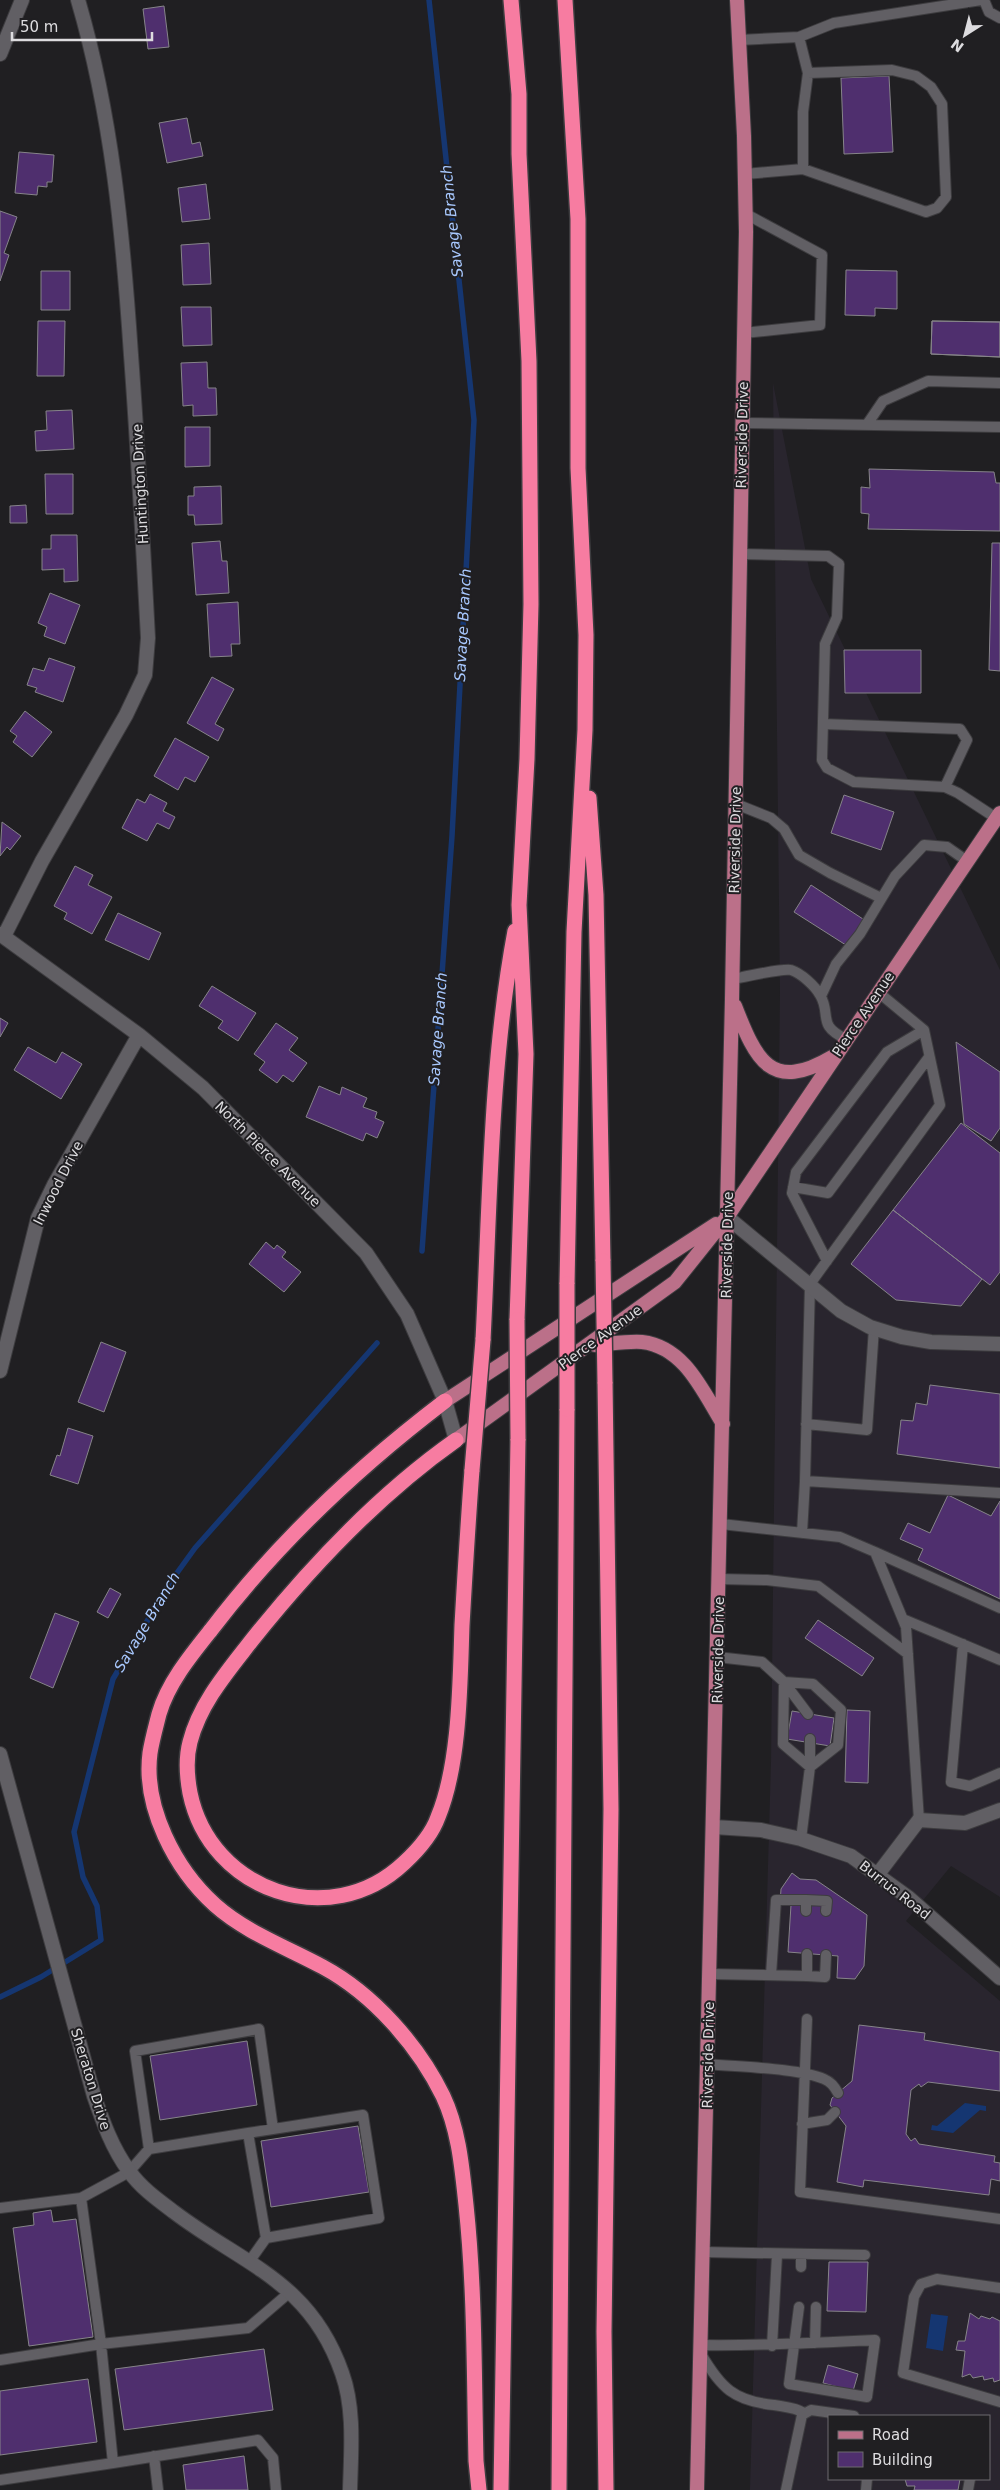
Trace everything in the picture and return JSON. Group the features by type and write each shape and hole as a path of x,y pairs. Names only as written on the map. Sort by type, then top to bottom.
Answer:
{"highway":[{"path":"500,2490 518,1439 517,1320 526,1054 519,905 527,759 531,604 530,361 519,154 519,94 511,0"},
{"path":"559,2490 567,1284 574,932 585,730 586,635 578,468 578,219 565,0"},
{"path":"585,730 596,895 612,1799 604,2332 606,2490"},
{"path":"456,1440 387,1495 332,1547 283,1601 206,1702 190,1742 187,1779 194,1810 203,1831 220,1855 253,1880 277,1891 313,1899 341,1896 369,1887 392,1874 414,1853 438,1819 448,1781 459,1713 472,1470 483,1340 495,1104 503,998 519,905"},
{"path":"445,1401 386,1445 324,1502 278,1548 234,1600 187,1663 173,1684 160,1711 150,1753 150,1778 161,1827 181,1866 215,1905 240,1923 328,1969 362,1994 391,2022 422,2060 444,2097 459,2144 471,2258 476,2461 479,2490"}],"main road":[{"name":"Riverside Drive","path":"698,2490 733,979 746,214 737,0"},
{"name":"Pierce Avenue","path":"456,1440 675,1282 727,1216 998,816"},
{"path":"732,999 754,1050 773,1069 786,1073 800,1073 835,1055"},
{"name":"Pierce Avenue","path":"445,1401 727,1216"},
{"path":"589,1345 640,1342 670,1352 686,1366 723,1424"}],"street":[{"path":"0,54 22,0"},
{"name":"Huntington Drive","path":"2,935 126,715 145,675 148,638 126,275 110,139 91,46 78,0"},
{"name":"North Pierce Avenue","path":"2,935 138,1035 213,1098 366,1253 407,1314 445,1401 456,1440"},
{"name":"Inwood Drive","path":"0,1371 38,1218 54,1185 138,1035"},
{"path":"727,1216 841,1312 874,1328 902,1337 931,1342 1000,1344"},
{"name":"Sheraton Drive","path":"0,1754 94,2096 110,2142 129,2172 151,2194 193,2227 270,2274 315,2319 333,2350 343,2374 348,2393 351,2433 350,2490"},
{"path":"878,1874 918,1820 965,1823 1000,1810"},
{"name":"Burrus Road","path":"714,1827 761,1830 801,1839 850,1856 878,1874 909,1898 1000,1978"}],"lane":[{"path":"739,40 798,37 834,23 983,0 989,12 1000,18"},
{"path":"798,37 808,73 803,112 803,169"},
{"path":"745,174 803,169 926,212 937,208 946,197 942,104 931,87 916,76 892,70 808,73"},
{"path":"744,333 820,325 822,255 746,214"},
{"path":"868,424 883,402 928,381 1000,383"},
{"path":"742,423 1000,428"},
{"path":"740,554 828,556 839,564 837,617 825,644 822,760 827,768 854,782 945,787 998,816"},
{"path":"823,724 960,729 967,740 945,787"},
{"path":"736,804 771,818 784,829 799,855 830,873 881,898"},
{"path":"821,996 836,964 860,934 895,876 924,845 947,848 967,860"},
{"path":"733,979 790,970 804,978 821,996 826,1022 834,1033 846,1039"},
{"path":"802,1533 810,1284 940,1105 924,1030 878,992"},
{"path":"827,1261 792,1193 796,1172 887,1052 924,1030"},
{"path":"793,1187 828,1193 929,1057"},
{"path":"806,1424 867,1430 874,1328"},
{"path":"805,1481 1000,1493"},
{"path":"721,1524 840,1537 1000,1608"},
{"path":"875,1552 906,1627 918,1820"},
{"path":"719,1579 767,1580 818,1586 908,1654"},
{"path":"903,1619 1000,1660"},
{"path":"962,1644 951,1782 970,1786 1000,1773"},
{"path":"718,1657 762,1662 784,1682 808,1714"},
{"path":"784,1682 813,1684 840,1710 838,1745 810,1767"},
{"path":"784,1682 783,1744 810,1767"},
{"path":"801,1839 810,1767 810,1739"},
{"path":"772,1975 776,1900 806,1906 826,1902 826,1910"},
{"path":"807,1954 807,1976"},
{"path":"709,1974 825,1977 826,1955"},
{"path":"807,2019 800,2192 1000,2218"},
{"path":"149,2149 135,2050 259,2029 273,2129"},
{"path":"708,2064 805,2074 828,2081 838,2092"},
{"path":"802,2124 827,2120 835,2112"},
{"path":"0,2208 81,2198 129,2172 149,2149 363,2115 379,2218 266,2238 249,2262"},
{"path":"248,2133 266,2238"},
{"path":"81,2198 101,2344 112,2463"},
{"path":"703,2252 801,2254 816,2260 865,2255"},
{"path":"800,2267 801,2254"},
{"path":"772,2346 777,2255"},
{"path":"1000,2288 942,2280 932,2280 921,2284 914,2297 903,2373 1000,2402"},
{"path":"0,2360 101,2344 248,2328 290,2292"},
{"path":"799,2307 795,2344 789,2384 867,2397 875,2340 795,2344 772,2346 701,2349 717,2379 733,2395 743,2400 787,2407 804,2413 814,2410 847,2415"},
{"path":"815,2343 816,2307"},
{"path":"786,2490 800,2421 804,2413"},
{"path":"0,2480 258,2440 272,2458 276,2490"},
{"path":"154,2456 158,2490"}],"shaded area":[{"path":"773,383 811,579 1000,970 1000,1897 951,1866 906,1921 1000,2001 1000,2490 750,2490 771,1762 780,992"}],"water":[{"path":"965,2103 986,2106 986,2111 980,2110 953,2133 931,2130 932,2125 937,2126"},
{"path":"931,2314 948,2316 943,2351 926,2348"}],"building":[{"path":"164,6 169,47 148,49 143,9"},
{"path":"889,76 893,152 844,154 841,78"},
{"path":"187,118 192,144 200,142 203,156 167,163 159,123"},
{"path":"19,152 54,155 52,182 47,182 47,187 38,186 37,195 15,193"},
{"path":"206,184 210,219 182,222 178,188"},
{"path":"0,211 17,217 4,253 9,255 0,281"},
{"path":"209,243 211,284 183,285 181,245"},
{"path":"846,270 897,271 897,309 875,308 875,316 845,315"},
{"path":"41,271 70,271 70,310 41,310"},
{"path":"181,307 211,307 212,345 183,346"},
{"path":"38,321 65,321 64,376 37,376"},
{"path":"932,321 1000,322 1000,357 931,354"},
{"path":"932,321 1000,322 1000,357 931,354"},
{"path":"207,362 208,388 216,388 217,415 193,416 193,405 183,406 181,363"},
{"path":"72,410 74,449 36,451 35,431 47,430 46,411"},
{"path":"185,427 210,427 210,466 185,467"},
{"path":"869,469 994,472 996,483 1000,483 1000,531 868,529 869,514 861,513 861,487 870,488"},
{"path":"45,474 73,474 73,514 46,514"},
{"path":"221,486 222,524 195,525 194,515 188,515 188,496 194,496 194,487"},
{"path":"26,505 27,523 10,523 10,506"},
{"path":"51,535 77,535 78,581 64,582 64,569 42,570 42,549 51,549"},
{"path":"220,541 222,561 227,561 229,593 196,595 192,543"},
{"path":"992,543 1000,543 1000,671 989,670"},
{"path":"50,593 80,605 65,644 44,636 47,627 38,623"},
{"path":"238,602 240,644 231,644 232,656 210,657 207,604"},
{"path":"844,650 921,650 921,693 845,693"},
{"path":"49,658 75,667 63,702 35,692 37,688 27,685 33,668 44,671"},
{"path":"212,677 234,689 215,724 224,729 218,741 187,723"},
{"path":"25,711 52,732 32,757 13,742 17,736 10,731"},
{"path":"175,738 209,757 195,782 185,777 178,790 154,776"},
{"path":"150,794 167,803 163,811 175,817 169,829 157,823 147,841 122,828 137,799 145,803"},
{"path":"844,795 894,812 881,850 831,833"},
{"path":"2,822 21,836 10,850 7,847 0,856"},
{"path":"75,866 93,875 88,885 112,897 92,934 64,919 67,913 54,906"},
{"path":"811,885 866,921 849,947 794,912"},
{"path":"118,913 161,933 149,960 105,940"},
{"path":"212,986 256,1013 238,1041 218,1028 223,1021 199,1006"},
{"path":"0,1018 8,1023 0,1037"},
{"path":"276,1023 298,1038 289,1050 307,1063 293,1082 283,1075 277,1083 259,1070 265,1062 254,1054"},
{"path":"956,1042 1000,1072 1000,1128 991,1141 964,1124"},
{"path":"28,1047 56,1063 62,1052 82,1064 61,1099 14,1070"},
{"path":"319,1086 340,1095 342,1087 367,1098 363,1107 377,1112 375,1118 384,1122 377,1138 366,1133 363,1141 306,1117"},
{"path":"961,1123 1000,1153 1000,1272 990,1285 893,1210"},
{"path":"893,1210 982,1279 961,1306 896,1300 851,1264"},
{"path":"266,1242 274,1249 277,1245 286,1252 282,1257 301,1272 284,1292 249,1264"},
{"path":"101,1342 126,1352 104,1412 78,1402"},
{"path":"930,1385 1000,1394 1000,1468 897,1454 901,1420 913,1421 916,1403 927,1405"},
{"path":"68,1428 93,1436 78,1484 50,1475 57,1455 60,1456"},
{"path":"948,1495 991,1516 1000,1501 1000,1599 918,1560 923,1549 900,1539 908,1523 930,1533"},
{"path":"110,1588 121,1594 108,1618 97,1612"},
{"path":"55,1613 79,1622 53,1688 30,1678"},
{"path":"818,1620 874,1658 862,1676 805,1638"},
{"path":"847,1710 870,1711 868,1783 845,1782"},
{"path":"792,1711 834,1718 830,1746 787,1739"},
{"path":"792,1873 800,1879 816,1880 867,1915 864,1966 855,1979 837,1978 838,1956 788,1952 791,1905 780,1904 781,1889"},
{"path":"859,2025 925,2033 924,2040 1000,2052 1000,2091 928,2082 921,2087 919,2084 911,2090 906,2134 911,2141 915,2138 919,2144 995,2156 994,2162 1000,2163 1000,2181 991,2179 989,2195 864,2180 863,2187 837,2182 846,2126 830,2105 832,2098 852,2081"},
{"path":"247,2041 257,2105 160,2120 150,2056"},
{"path":"358,2126 369,2192 271,2207 261,2141"},
{"path":"51,2210 53,2222 76,2219 93,2337 29,2346 13,2228 34,2225 33,2213"},
{"path":"829,2262 868,2262 866,2312 827,2311"},
{"path":"970,2313 979,2319 981,2316 990,2319 992,2317 1000,2321 1000,2380 994,2382 993,2378 984,2380 983,2376 973,2378 970,2374 962,2377 965,2351 956,2350 958,2341 965,2341"},
{"path":"264,2349 273,2410 124,2430 115,2369"},
{"path":"828,2365 858,2374 853,2391 823,2383"},
{"path":"88,2379 97,2442 0,2455 0,2391"},
{"path":"244,2456 248,2490 186,2490 183,2465"},
{"path":"905,2480 960,2480 958,2490 914,2490 915,2486 907,2486"}],"waterway":[{"name":"Savage Branch","path":"422,1251 452,836 474,420 429,0"},
{"name":"Savage Branch","path":"0,1997 41,1977 101,1940 97,1906 83,1877 74,1832 113,1679 169,1584 195,1548 377,1343"}]}
